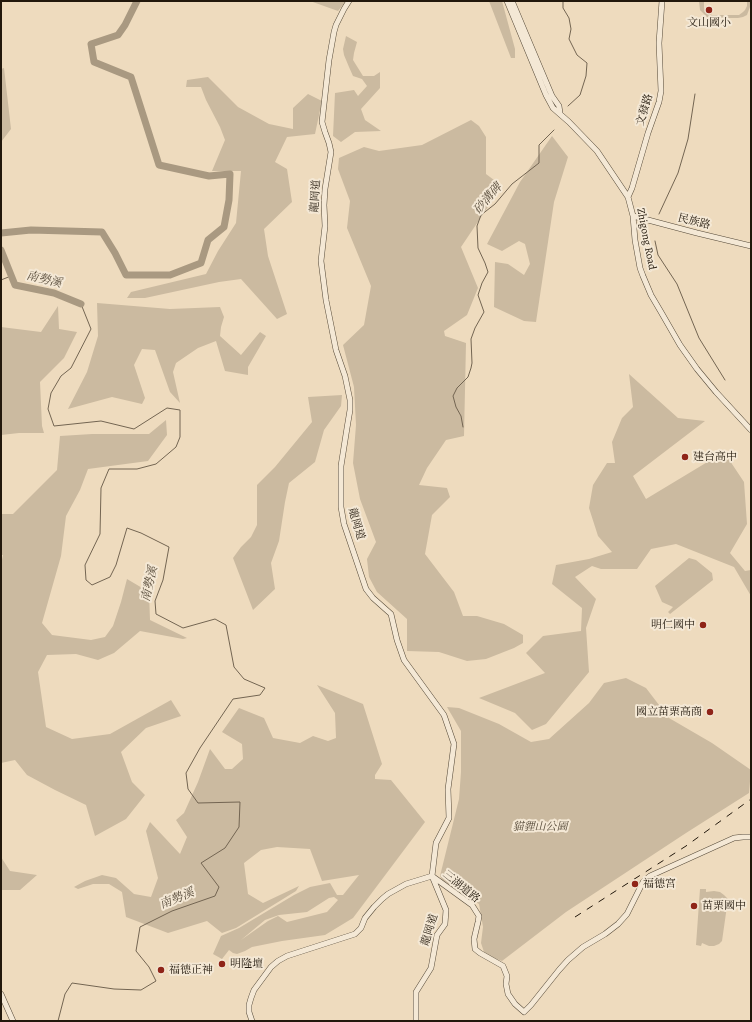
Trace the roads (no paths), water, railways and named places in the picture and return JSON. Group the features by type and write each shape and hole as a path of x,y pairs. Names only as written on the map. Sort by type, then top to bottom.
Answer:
{"street":[{"name":"龍岡道","path":"349,1 339,18 334,32 329,60 322,122 331,152 324,200 325,226 321,261 326,300 336,350 345,376 350,400 350,410 341,466 341,507 344,524 366,589 373,598 391,614 397,640 404,660 444,715 454,744 448,789 448,818 436,843 432,876 446,910 445,924 437,935 431,968 416,992 416,1021"},
{"name":"Zhigong Road","path":"507,1 518,21"},
{"name":"Zhigong Road","path":"512,1 546,95 553,108 560,113 597,151 628,198 633,216 635,240 640,268 651,295 680,345 693,363 716,392 751,430"},
{"name":"文發路","path":"628,198 659,102 661,91 659,43 662,1"},
{"name":"民族路","path":"633,216 751,246"},
{"name":"三湖道路","path":"252,1021 249,1005 251,998 271,967 278,961 287,956 355,934 361,928 374,906 382,898 406,884 432,876 472,905 479,916 474,939 475,949 503,966 507,976 506,984 508,994 524,1012 532,1005 568,960 583,947 605,934 618,924 627,914 643,882 650,876 734,838 751,837"},
{"path":"1,994 13,1021"}],"waterway":[{"name":"南勢溪","path":"1,233 31,230 102,232 126,275 170,275 201,263 208,240 224,227 229,200 230,174 209,176 159,165 131,77 94,62 91,44 118,35 125,25 137,1"},
{"name":"砂溝碑","path":"563,1 563,8 569,18 571,29 569,39 577,55 587,63 586,76 580,95 568,106"},
{"path":"659,214 678,173 688,139 695,94"},
{"name":"砂溝碑","path":"463,427 461,416 456,407 453,396 457,388 468,377 471,368 471,339 484,312 478,295 488,272 478,248 477,226 481,215 495,204 512,184 539,163 539,145 554,130"},
{"path":"655,241 658,255 677,284 699,338 725,380"},
{"name":"南勢溪","path":"1,250 15,285 54,293 81,304"},
{"path":"1,280 11,276"},
{"name":"南勢溪","path":"58,1021 65,994 72,983 114,989 141,990 156,981 149,967 136,951 140,927 172,911 215,896 219,887 201,863 225,848 239,827 240,802 198,803 188,789 186,773 200,748 233,699 260,695 265,688 244,679 234,667 226,625 215,619 183,628 156,614 155,601 163,580 169,547 141,533 127,528 116,565 110,577 92,585 86,580 85,565 100,534 101,488 109,469 137,469 156,464 176,447 180,437 180,410 167,408 134,429 101,421 54,426 48,409 51,393 61,376 71,368 91,329 81,304"}],"railway":[{"path":"575,917 686,846 751,799"}],"place":[{"name":"文山國小","path":"709,10"},
{"name":"建台高中","path":"685,457"},
{"name":"明仁國中","path":"703,625"},
{"name":"國立苗栗高商","path":"710,712"},
{"name":"福德宮","path":"635,884"},
{"name":"苗栗國中","path":"694,906"},
{"name":"明隆壇","path":"222,964"},
{"name":"福德正神","path":"161,970"}],"park label":[{"name":"貓貍山公園","path":"540,827"}]}
